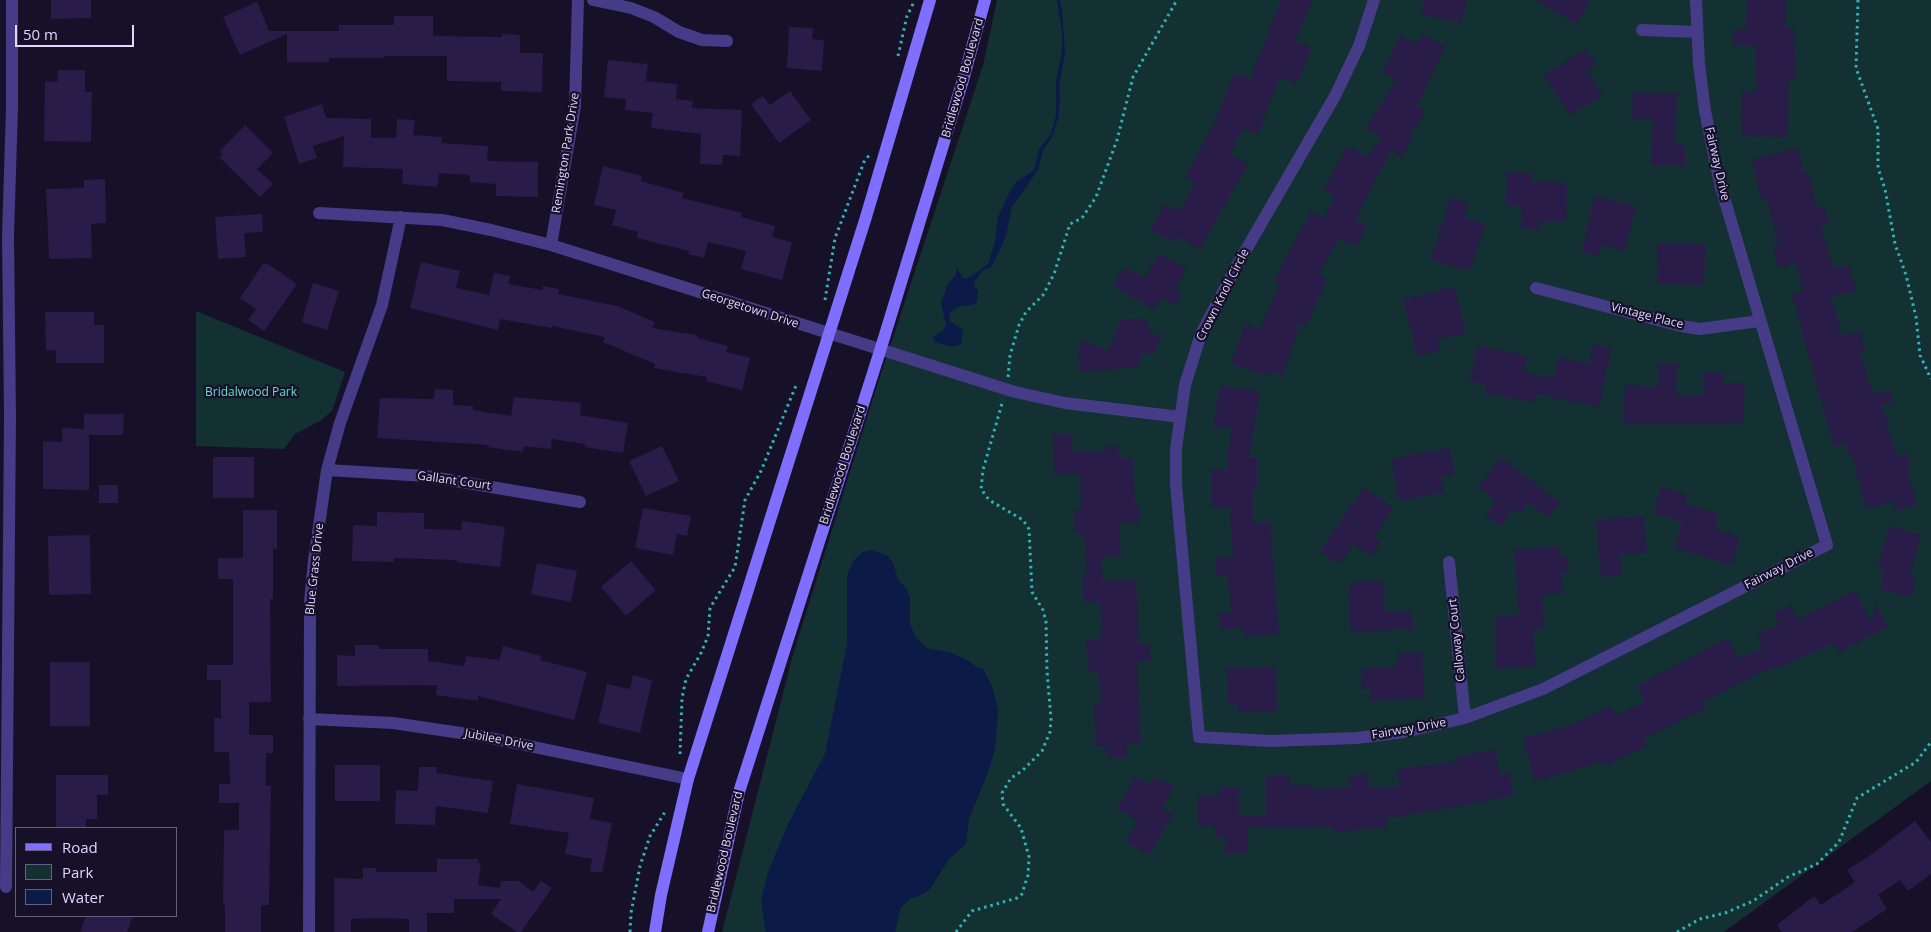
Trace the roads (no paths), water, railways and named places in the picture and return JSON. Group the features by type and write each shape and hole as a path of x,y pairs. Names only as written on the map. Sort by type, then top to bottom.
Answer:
{"main road":[{"path":"655,932 682,778 828,334 914,62 930,0"},
{"name":"Bridlewood Boulevard","path":"708,932 739,792 880,350 963,80 985,0"}],"street":[{"path":"6,887 4,626 10,416 4,235 12,108 12,0"},
{"name":"Remington Park Drive","path":"551,245 575,106 578,0"},
{"path":"593,0 631,8 654,17 679,32 702,40 727,41"},
{"name":"Crown Knoll Circle","path":"1198,736 1176,485 1176,450 1185,385 1201,334 1236,267 1335,96 1358,46 1374,0"},
{"name":"Fairway Drive","path":"1198,736 1271,740 1357,738 1404,732 1465,718 1542,689 1826,545 1720,184 1705,112 1697,32 1696,0"},
{"path":"1642,30 1697,32"},
{"name":"Georgetown Drive","path":"319,213 442,220 551,245 1006,390 1064,402 1180,417"},
{"name":"Blue Grass Drive","path":"309,932 310,602 327,470 340,423 382,305 401,217"},
{"name":"Vintage Place","path":"1536,288 1681,326 1717,328 1759,321"},
{"name":"Gallant Court","path":"327,470 426,476 580,502"},
{"name":"Calloway Court","path":"1449,562 1465,718"},
{"name":"Jubilee Drive","path":"309,719 393,723 480,736 682,778"}],"water":[{"path":"1057,0 1060,0 1062,10 1065,53 1059,87 1058,118 1052,137 1043,151 1038,170 1012,207 1006,236 992,266 982,271 975,281 974,287 978,290 977,301 975,304 958,307 949,313 950,321 963,330 961,344 952,347 935,342 933,337 943,330 946,325 941,303 948,284 955,276 957,268 963,278 967,279 988,264 995,242 998,217 1008,195 1016,182 1034,170 1039,149 1051,134 1056,116 1056,81 1062,52 1062,31"},
{"path":"871,550 888,556 893,563 898,579 907,590 910,599 910,625 917,639 927,648 952,653 969,661 976,667 983,668 993,689 998,711 995,749 986,778 969,818 966,844 949,859 930,889 910,899 901,907 895,932 766,932 761,901 768,872 788,824 825,754 847,644 847,576 853,561 863,552"}],"park label":[{"name":"Bridalwood Park","path":"251,393"}]}
